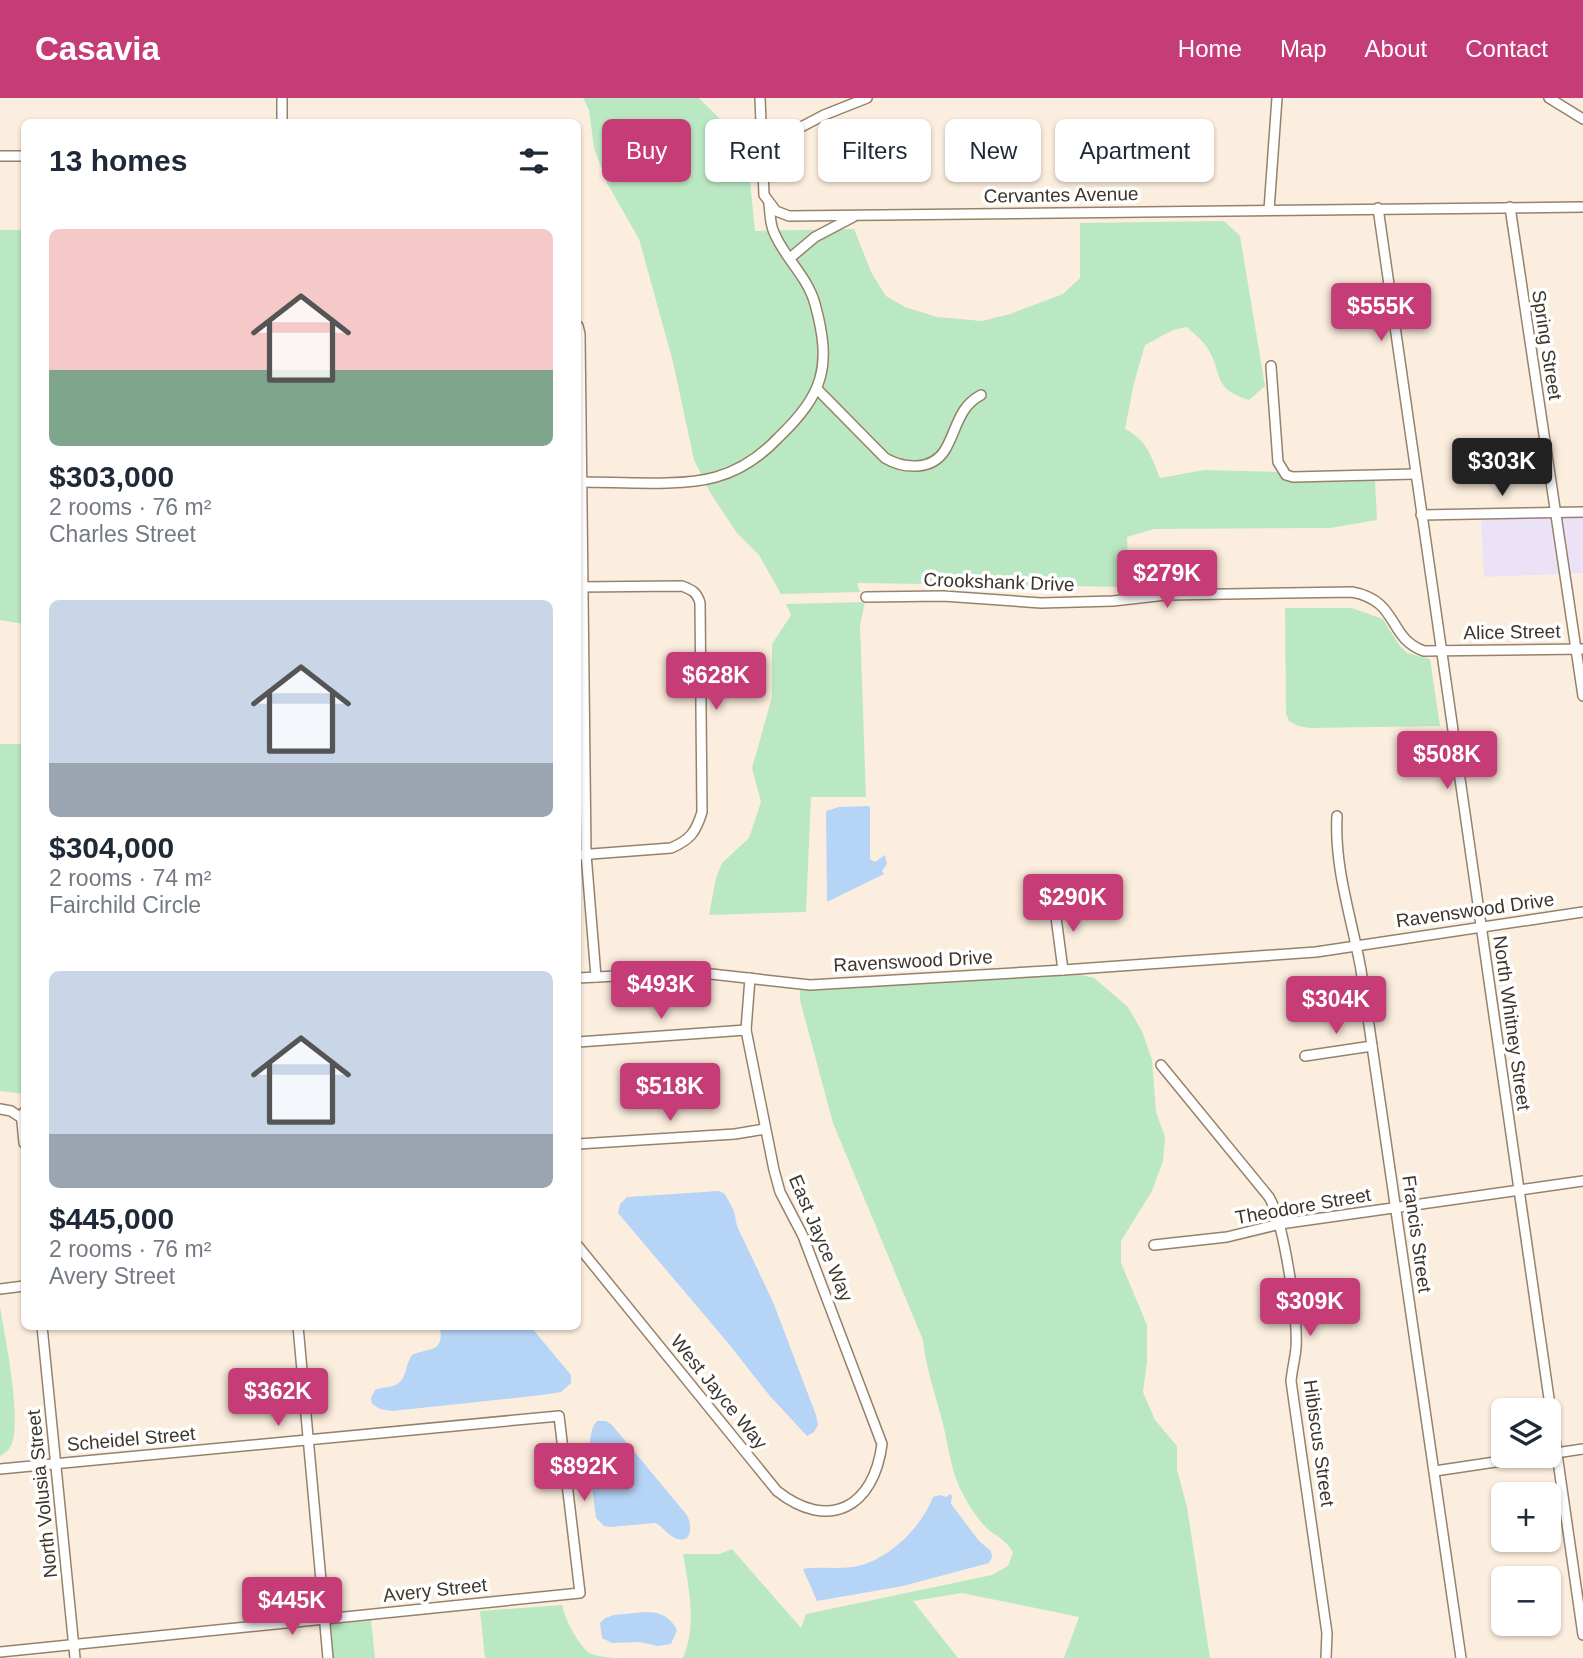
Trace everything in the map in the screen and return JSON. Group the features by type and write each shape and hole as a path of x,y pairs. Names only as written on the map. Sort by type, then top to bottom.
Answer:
{"street":[{"path":"282,98 282,119"},
{"path":"760,98 760,119"},
{"path":"804,125 867,98"},
{"path":"1269,210 1277,98"},
{"path":"1549,98 1583,119"},
{"path":"0,156 21,156"},
{"path":"582,482 701,480 738,470 760,456 802,415 817,389 824,355 821,331 809,287 772,228 763,182"},
{"name":"Cervantes Avenue","path":"769,204 776,211 789,216 1583,206"},
{"name":"Spring Street","path":"1510,207 1530,351 1579,649 1583,696"},
{"name":"North Whitney Street","path":"1378,208 1520,1190 1546,1398"},
{"path":"790,258 815,237 856,215"},
{"path":"1271,366 1279,462 1286,475 1415,474"},
{"path":"817,389 885,458 906,467 923,466 944,452 956,422 971,401 981,395"},
{"path":"581,408 581,534"},
{"path":"1421,515 1583,512"},
{"path":"581,587 682,586 694,590 700,603 702,813 695,832 685,842 671,848 582,855"},
{"name":"Crookshank Drive","path":"866,597 943,596 1041,603 1113,601 1166,595 1352,592 1366,595 1385,607 1409,643 1424,651 1441,652"},
{"name":"Alice Street","path":"1441,652 1579,649"},
{"path":"581,721 582,855 596,977"},
{"name":"Francis Street","path":"1337,816 1340,873 1357,945 1461,1658"},
{"path":"1054,902 1063,970"},
{"name":"Ravenswood Drive","path":"581,978 693,972 810,985 1063,970 1254,957 1583,912"},
{"name":"East Jayce Way","path":"750,978 746,1030 780,1192 803,1236 882,1444 874,1478 858,1499"},
{"path":"581,1042 746,1030"},
{"path":"1305,1056 1372,1046"},
{"name":"Hibiscus Street","path":"1161,1065 1276,1208 1295,1326 1296,1350 1292,1381 1327,1633 1326,1658"},
{"path":"0,1109 21,1114"},
{"path":"581,1144 735,1134 765,1129"},
{"name":"Theodore Street","path":"1154,1245 1227,1237 1280,1224 1583,1181"},
{"name":"West Jayce Way","path":"581,1250 777,1491 794,1504 814,1511 832,1510 858,1499"},
{"path":"0,1289 21,1286"},
{"name":"North Volusia Street","path":"42,1330 75,1658"},
{"path":"298,1330 328,1658"},
{"name":"Scheidel Street","path":"0,1469 559,1416 580,1593"},
{"path":"1561,1452 1583,1449"},
{"path":"1435,1471 1491,1463"},
{"name":"North Whitney Street","path":"1555,1468 1583,1635"},
{"name":"Avery Street","path":"0,1652 580,1593"}],"shaded area":[{"path":"1583,516 1583,573 1570,573 1561,517"},
{"path":"1552,517 1561,574 1484,577 1481,519"}],"green space":[{"path":"583,98 699,98 720,119 705,119 705,182 750,182 755,231 854,229 872,274 886,296 905,307 937,317 982,321 1010,314 1063,294 1080,278 1080,223 1224,221 1240,236 1265,386 1249,400 1228,390 1202,341 1187,327 1173,330 1145,345 1125,429 1143,444 1160,478 1204,470 1277,472 1286,481 1294,482 1375,480 1377,520 1330,528 1154,529 1127,537 1129,587 857,583 860,592 781,594 759,555 737,533 711,494 694,460 673,362 639,239 607,182 691,182 691,119 602,119 602,170 594,148 589,110"},
{"path":"0,230 21,230 21,624 0,620"},
{"path":"865,602 860,625 866,797 811,797 806,912 709,915 716,878 722,863 749,838 761,802 752,768 772,697 772,644 791,615 786,604"},
{"path":"1285,608 1352,608 1383,619 1407,653 1430,659 1440,726 1309,728 1289,721 1286,714"},
{"path":"0,744 21,744 21,1094 0,1091"},
{"path":"1077,974 1094,978 1127,1006 1142,1031 1152,1060 1156,1112 1165,1137 1163,1161 1152,1191 1121,1241 1121,1263 1147,1325 1147,1362 1143,1392 1155,1420 1177,1446 1177,1470 1187,1507 1210,1658 1064,1658 1079,1617 962,1593 913,1601 958,1658 683,1658 691,1620 683,1554 719,1554 732,1549 801,1628 806,1614 992,1575 1008,1566 1013,1552 979,1519 956,1479 923,1340 833,1123 800,1000 800,989"},
{"path":"0,1307 12,1381 15,1423 9,1449 0,1456"},
{"path":"562,1605 573,1632 587,1651 598,1656 615,1658 485,1658 480,1611"},
{"path":"371,1620 375,1658 333,1658 329,1624"}],"water":[{"path":"868,806 870,859 875,862 885,855 887,864 882,871 884,874 827,902 826,811 839,807"},
{"path":"719,1191 725,1194 734,1211 737,1226 773,1302 816,1415 818,1425 814,1432 807,1436 769,1395 618,1213 620,1204 627,1197"},
{"path":"440,1330 534,1330 571,1375 571,1383 561,1392 542,1395 392,1411 372,1404 371,1398 375,1390 398,1384 412,1355 438,1346"},
{"path":"597,1421 606,1421 612,1425 686,1514 690,1524 687,1537 673,1537 655,1523 610,1527 604,1526 596,1518 591,1482 590,1439"},
{"path":"950,1494 951,1504 979,1541 991,1551 989,1563 903,1586 817,1601 803,1569 858,1566 882,1556 903,1540 921,1520 933,1497 946,1497"},
{"path":"645,1612 660,1614 671,1621 677,1630 671,1644 658,1646 639,1642 612,1643 602,1638 600,1623 605,1618"}]}
